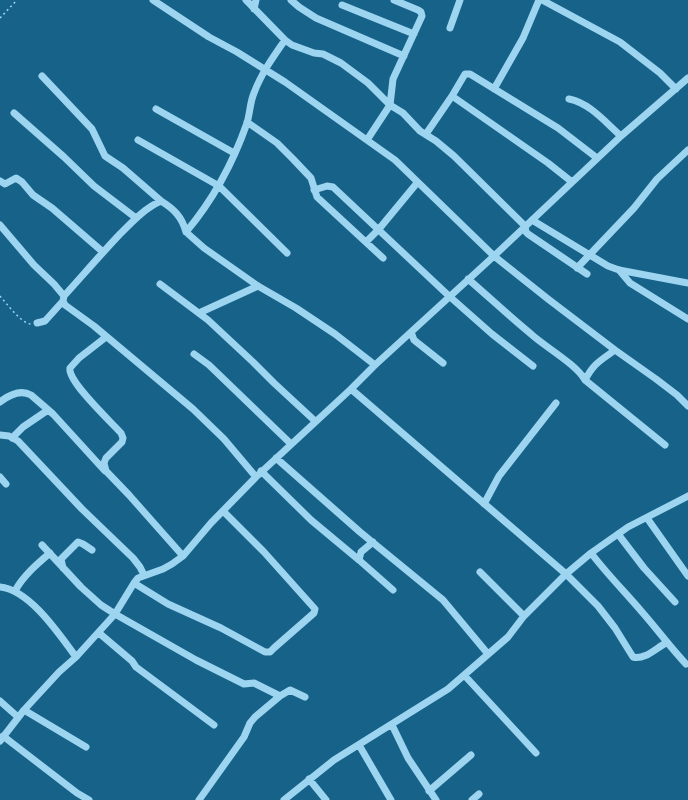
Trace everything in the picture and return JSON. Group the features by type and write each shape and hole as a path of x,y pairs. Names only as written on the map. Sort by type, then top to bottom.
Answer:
{"street":[{"path":"153,0 209,37 265,69 395,160 494,256 615,350 656,378 688,406"},
{"path":"246,0 292,46 314,53 323,54 341,63 368,83 390,105 397,108 420,131 454,156 525,226 528,234 586,274"},
{"path":"254,9 256,0"},
{"path":"291,0 316,18 404,56"},
{"path":"367,140 390,105 393,79 422,16 421,12 418,10 394,0"},
{"path":"450,28 460,0"},
{"path":"494,89 523,38 540,0 620,42 660,73 676,89"},
{"path":"342,5 414,34"},
{"path":"186,232 219,186 247,122 253,94 265,69 285,40"},
{"path":"426,134 465,74 470,74 558,128 597,158"},
{"path":"42,76 92,129 105,156 169,206 183,221 186,232 204,248 258,286 296,308 335,334 375,365"},
{"path":"89,800 2,739 18,717 99,633 115,614 138,578 163,569 182,556 223,510 261,471 494,256 597,158 688,78"},
{"path":"452,96 548,163 572,182"},
{"path":"569,99 584,104 621,136"},
{"path":"156,109 234,152"},
{"path":"14,113 64,157 94,186 136,218"},
{"path":"247,122 276,143 293,159 311,178 317,198 383,258"},
{"path":"138,140 219,186 287,252"},
{"path":"578,268 634,208 658,179 688,150"},
{"path":"0,181 5,184 16,178 22,182 33,195 52,208 103,252"},
{"path":"366,242 379,229 417,183"},
{"path":"314,190 327,186 333,187 449,296 492,334 533,366"},
{"path":"37,324 45,320 103,252 136,218 153,204 161,201"},
{"path":"532,220 608,266 619,270 688,283"},
{"path":"0,225 34,265 54,284 65,304 94,326 194,409 224,439 256,477"},
{"path":"619,270 630,283 688,319"},
{"path":"468,279 530,334 571,364 582,374 585,380 665,445"},
{"path":"160,284 199,313 230,340 274,384 315,421"},
{"path":"199,313 258,286"},
{"path":"411,332 414,340 443,362"},
{"path":"106,337 79,358 70,368 69,372 70,376 85,396 121,433 123,438 122,442 106,458 104,463 106,471"},
{"path":"585,380 592,367 615,350"},
{"path":"194,354 209,365 291,444"},
{"path":"351,389 566,574 598,606 615,628 633,657 646,656 666,643"},
{"path":"0,402 18,392 27,392 48,410 129,495 182,556"},
{"path":"484,504 499,476 556,403"},
{"path":"12,438 23,427 48,410"},
{"path":"0,435 9,436 18,441 82,509 132,558 140,567 144,575"},
{"path":"276,458 372,542 443,600 488,654"},
{"path":"261,471 312,520 393,590"},
{"path":"0,477 6,484"},
{"path":"284,800 334,760 392,725 427,701 448,689 465,676 508,637 524,616 566,574 591,553 618,534 688,496"},
{"path":"134,583 168,604 221,628 265,652 270,652 314,613 315,609 274,563 223,510"},
{"path":"647,518 688,576"},
{"path":"618,534 644,568 675,602"},
{"path":"63,568 61,559 78,542 92,550"},
{"path":"359,560 361,552 372,542"},
{"path":"42,545 101,605 115,614 196,660 244,684 254,684 280,696"},
{"path":"15,591 19,583 50,553"},
{"path":"591,553 609,576 642,612 666,643 686,664"},
{"path":"480,572 524,616"},
{"path":"0,587 9,588 15,591 40,611 76,657"},
{"path":"99,633 132,661 136,667 214,725"},
{"path":"465,676 536,753"},
{"path":"199,800 244,738 250,723 255,717 280,696 290,690 305,697"},
{"path":"0,701 18,717"},
{"path":"24,710 86,747"},
{"path":"392,725 408,758 429,792 436,800"},
{"path":"359,745 391,800"},
{"path":"429,792 471,754"},
{"path":"309,779 326,800"},
{"path":"472,800 479,794"}],"path":[{"path":"0,18 17,0"},
{"path":"0,296 28,324 37,324"}]}
